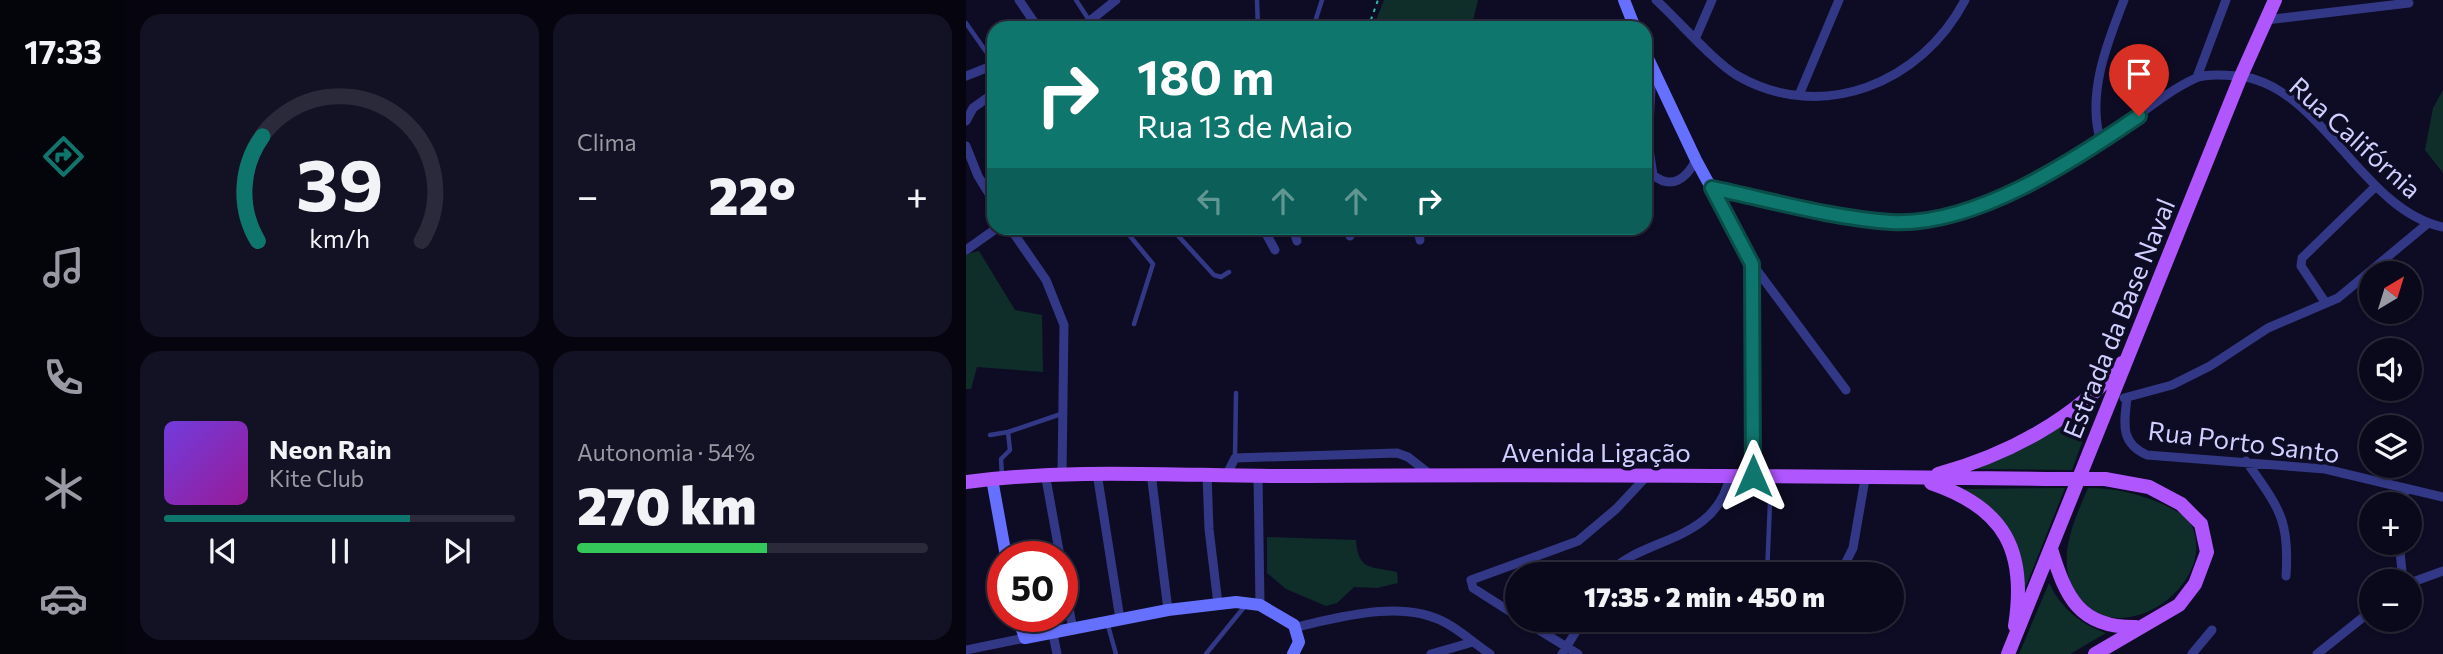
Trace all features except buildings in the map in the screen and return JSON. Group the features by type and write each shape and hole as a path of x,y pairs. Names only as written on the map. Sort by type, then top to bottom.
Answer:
{"main road":[{"path":"1624,0 1632,21"},
{"name":"Estrada da Base Naval","path":"2010,650 2241,76 2275,0"},
{"path":"1652,71 1752,264 1753,476"},
{"path":"1920,479 1999,452 2053,424 2090,396 2130,352"},
{"path":"2090,396 2110,401"},
{"name":"Avenida Ligação","path":"966,482 1045,473 1226,476 1753,476 2105,479 2131,482 2167,495 2193,513 2207,542 2205,562 2188,594 2158,620 2137,627 2095,654"},
{"path":"997,478 1004,541"},
{"path":"1920,479 1949,489 1981,508 1994,521 2014,551 2018,580 2010,650"},
{"path":"2051,549 2067,594 2079,609 2107,625 2137,627"},
{"path":"1078,629 1168,610 1218,604 1254,604 1296,628 1299,642 1293,654"},
{"path":"1023,632 1025,638 1063,632"}],"street":[{"path":"1019,0 1033,21"},
{"path":"1090,21 1116,0"},
{"path":"1656,0 1736,75 1758,86 1799,95 1836,97 1866,90 1888,78 1920,54 1965,0"},
{"path":"1696,37 1712,0"},
{"path":"1799,95 1839,0"},
{"path":"2101,142 2096,125 2095,102 2108,47 2124,0"},
{"path":"2197,77 2226,0"},
{"path":"2266,20 2409,3"},
{"path":"966,76 987,67"},
{"path":"1712,188 1833,214 1892,222 1923,221 1956,214 1997,198 2101,142 2197,77 2241,76"},
{"name":"Rua Califórnia","path":"2241,76 2285,96 2345,151 2402,210 2427,224 2443,227"},
{"path":"966,121 973,108 987,98"},
{"path":"966,146 987,191"},
{"path":"1652,170 1661,181 1668,183 1684,178 1696,160"},
{"path":"2325,302 2301,266 2302,258 2376,186"},
{"path":"2110,401 2172,385 2196,374 2268,328 2348,290 2427,224"},
{"path":"966,250 987,235"},
{"path":"1015,235 1046,280 1064,324 1062,473"},
{"path":"1268,235 1275,250"},
{"path":"1295,235 1297,241"},
{"path":"1419,235 1420,240"},
{"path":"1752,264 1846,390"},
{"name":"Rua Porto Santo","path":"2127,398 2125,435 2137,451 2147,455 2325,469 2443,497"},
{"path":"1226,476 1235,458 1397,453 1408,457 1431,475"},
{"path":"2246,461 2270,495 2286,528 2286,576"},
{"path":"1045,473 1057,541"},
{"path":"1097,473 1114,620"},
{"path":"1151,473 1168,610"},
{"path":"1207,475 1209,529 1218,604"},
{"path":"1254,604 1258,476"},
{"path":"1623,562 1689,531 1721,501 1730,476"},
{"path":"1518,562 1578,541 1616,509 1646,477"},
{"path":"1846,562 1853,548 1865,479"},
{"path":"2404,492 2405,488"},
{"path":"1505,567 1475,577 1470,582 1473,588 1505,608"},
{"path":"2422,579 2443,571"},
{"path":"1296,628 1366,614 1409,612 1447,623 1490,654"},
{"path":"2317,654 2359,621"},
{"path":"2192,654 2211,630"},
{"path":"1540,632 1565,650 1578,654"},
{"path":"1565,650 1576,632"},
{"path":"1053,634 1057,654"},
{"path":"966,650 995,650 1025,638"},
{"path":"1431,654 1473,642"}],"lane":[{"path":"1076,0 1090,21"},
{"path":"1257,0 1258,21"},
{"path":"1315,21 1322,0"},
{"path":"966,23 987,54"},
{"path":"1129,235 1153,264 1134,324"},
{"path":"1177,235 1214,275 1221,277 1229,272"},
{"path":"1235,458 1236,393"},
{"path":"990,435 1008,432 1061,414"},
{"path":"997,478 1001,459 1010,450 1008,432"},
{"path":"1768,562 1771,478"},
{"path":"1206,654 1254,604"},
{"path":"1114,620 1116,654"}],"path":[{"path":"1370,21 1378,0"}],"green space":[{"path":"1384,0 1478,0 1473,21 1376,21"},
{"path":"2443,90 2443,173 2425,150 2433,108"},
{"path":"979,251 1015,310 1042,315 1043,372 977,367 971,389 966,389 966,254"},
{"path":"2097,401 2072,470 1976,469"},
{"path":"2065,488 2024,591 2011,545 1999,520 1979,499 1964,489"},
{"path":"2088,488 2116,490 2151,499 2185,517 2191,524 2196,546 2192,568 2180,588 2162,604 2142,614 2120,618 2098,613 2080,599 2068,572 2068,544"},
{"path":"1267,537 1356,540 1363,562 1397,572 1398,583 1377,588 1354,587 1337,603 1326,606 1286,589 1267,573"},
{"path":"2049,583 2072,614 2106,633 2070,654 2019,654"}],"route":[{"path":"1753,476 1752,264 1712,188 1833,214 1892,222 1923,221 1956,214 1997,198 2101,142 2139,116"}]}
